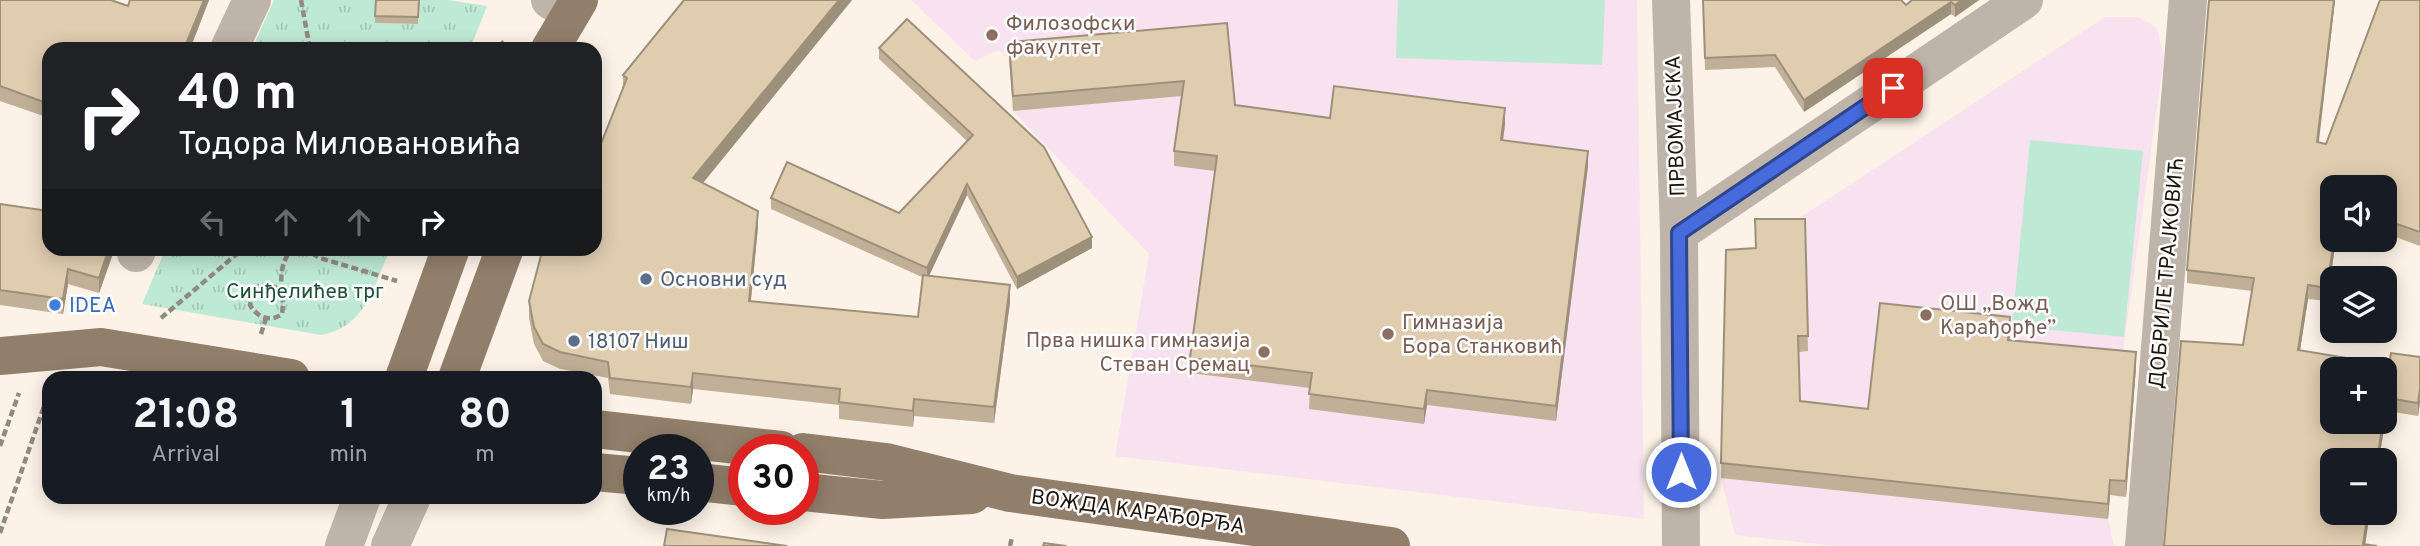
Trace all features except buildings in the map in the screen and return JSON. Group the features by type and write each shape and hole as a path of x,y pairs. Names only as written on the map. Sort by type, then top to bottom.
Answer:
{"main road":[{"path":"554,42 573,12"},
{"path":"407,371 449,256"},
{"path":"460,371 502,256"},
{"path":"10,365 101,347 248,371"},
{"path":"10,365 42,373"},
{"path":"602,430 728,444"},
{"name":"ВОЖДА КАРАЂОРЂА","path":"819,454 886,462 1010,493 1391,546"},
{"path":"602,473 623,475"},
{"name":"ВОЖДА КАРАЂОРЂА","path":"819,494 883,500 1010,493"}],"street":[{"path":"232,42 252,0"},
{"name":"ПРВОМАЈСКА","path":"1671,0 1679,233 1681,546"},
{"path":"1679,233 2024,0"},
{"name":"ДОБРИЛЕ ТРАЈКОВИЋ","path":"2144,546 2188,0"},
{"path":"344,546 359,504"},
{"path":"390,546 408,504"}],"path":[{"path":"300,0 309,42"},
{"path":"150,327 234,256"},
{"path":"279,289 268,284 253,288 250,305 254,312 268,318 280,316 284,302 279,289 288,256"},
{"path":"317,256 403,282"},
{"path":"0,446 10,365"},
{"path":"0,533 42,412"},
{"path":"1010,546 1012,537"}],"shaded area":[{"name":"Гимназија Бора Станковић","path":"911,0 1637,0 1644,519 1115,456 1149,254 1013,111 1008,57 999,50 975,61"},
{"name":"ОШ „Вожд Карађорђе”","path":"2105,17 2138,17 2157,28 2164,58 2121,366 2108,519 2114,546 1836,546 1735,535 1721,478 1726,265 1755,263 1755,234 1775,234"}],"green space":[{"path":"274,0 376,0 376,23 418,24 419,0 448,0 487,6 473,42 255,42"},
{"path":"1398,0 1605,0 1602,65 1396,58"},
{"path":"2030,140 2143,151 2124,337 2012,326"},
{"name":"Синђелићев трг","path":"163,256 387,256 373,290 358,314 336,331 321,335 142,304"}],"place":[{"name":"Филозофски факултет","path":"992,35"},
{"name":"Основни суд","path":"646,279"},
{"name":"IDEA","path":"55,305"},
{"name":"ОШ „Вожд Карађорђе”","path":"1926,315"},
{"name":"Гимназија Бора Станковић","path":"1388,334"},
{"name":"18107 Ниш","path":"574,341"},
{"name":"Прва нишка гимназија Стеван Сремац","path":"1264,352"}],"route":[{"path":"1681,472 1679,233 1893,88"}]}
